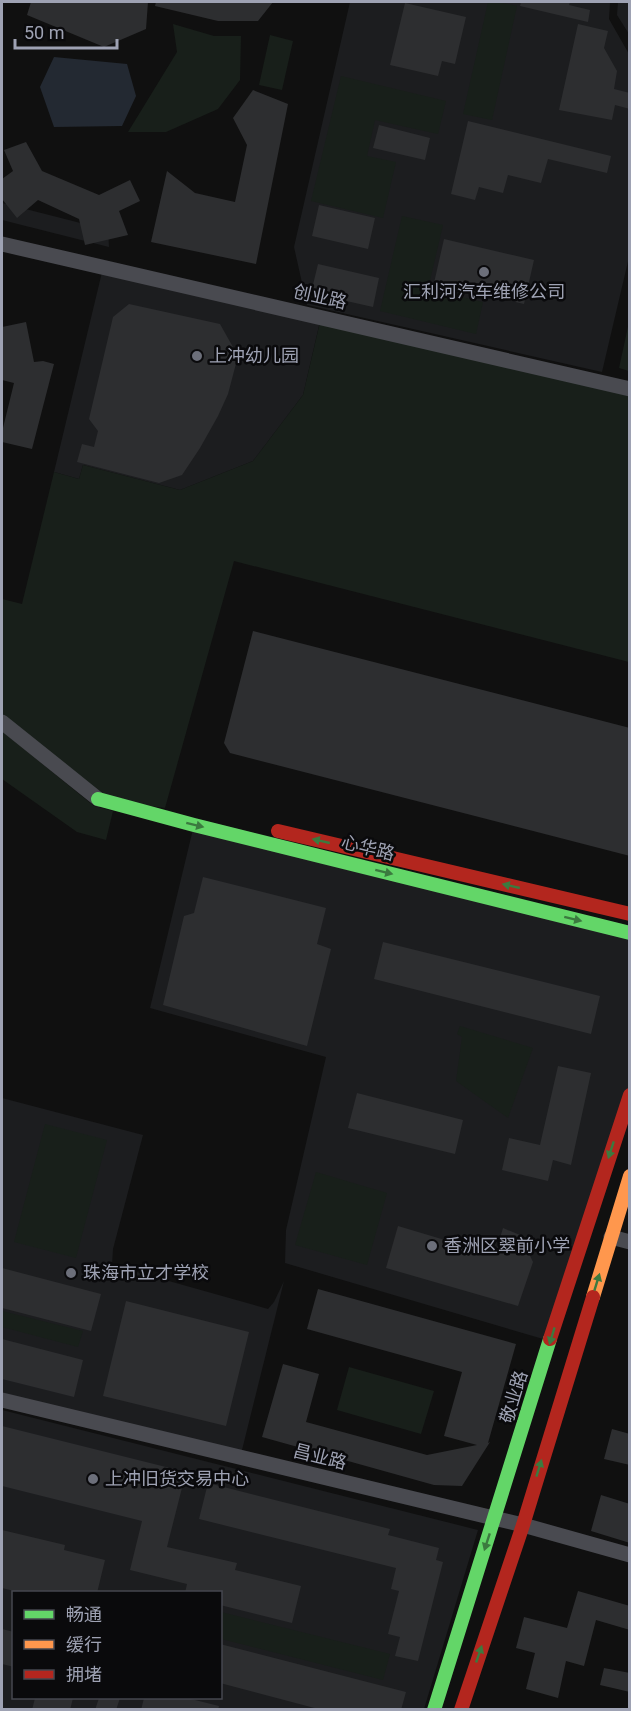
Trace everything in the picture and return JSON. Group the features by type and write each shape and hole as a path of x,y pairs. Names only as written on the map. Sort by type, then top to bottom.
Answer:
{"main road":[{"path":"98,799 199,812 234,821"},
{"name":"心华路","path":"98,799 630,933"},
{"name":"心华路","path":"268,829 630,914"},
{"name":"敬业路","path":"434,1710 585,1229 630,1095"},
{"path":"461,1710 523,1525 630,1176"}],"street":[{"name":"创业路","path":"2,244 630,389"},
{"name":"心华路","path":"2,722 98,799"},
{"path":"611,1237 630,1242"},
{"name":"昌业路","path":"2,1400 523,1525 630,1555"}],"shaded area":[{"path":"350,2 610,2 609,19 629,54 630,253 602,372 307,305 294,247"},
{"path":"488,2 517,6 492,120 463,114"},
{"path":"618,2 629,2 629,34 617,15"},
{"path":"173,24 214,36 241,36 240,80 218,109 166,132 128,132 177,52"},
{"path":"270,35 293,41 282,90 259,85"},
{"path":"54,57 127,64 136,96 122,126 54,127 40,87"},
{"path":"341,76 446,101 438,134 375,120 367,156 396,162 383,218 311,201"},
{"path":"2,203 108,230 109,247 2,220"},
{"path":"402,216 443,225 428,289 483,302 476,334 380,311"},
{"name":"上冲幼儿园","path":"103,268 321,317 303,395 253,461 180,490 83,465 79,479 54,472"},
{"path":"321,318 629,389 629,662 234,561 165,808 98,799 2,721 2,599 22,604 54,472 79,479 83,465 180,490 253,461 303,395"},
{"path":"629,322 629,371 619,368"},
{"path":"2,731 94,806 113,811 106,840 77,832 2,779"},
{"path":"194,825 629,933 629,1092 550,1341 285,1263 286,1230 326,1057 150,1008"},
{"path":"460,1026 533,1048 508,1118 456,1081 462,1037 457,1034"},
{"name":"珠海市立才学校","path":"2,1098 143,1135 113,1249 112,1265 268,1309 284,1281 240,1458 2,1400"},
{"path":"45,1124 107,1140 76,1258 14,1242"},
{"path":"316,1172 387,1193 367,1265 295,1245"},
{"path":"2,1311 83,1331 78,1347 2,1327"},
{"path":"349,1367 434,1391 421,1434 337,1410"},
{"path":"2,1410 478,1530 424,1709 2,1709"},
{"path":"222,1612 390,1654 383,1680 222,1639"}],"building":[{"path":"31,2 148,2 146,29 104,47 27,15"},
{"path":"156,2 273,2 258,21 218,21 155,6"},
{"path":"521,2 570,2 569,5 590,10 588,22 520,6"},
{"path":"405,3 466,17 455,64 442,61 438,76 390,65"},
{"path":"578,24 608,31 604,48 617,71 614,89 630,93 630,109 615,105 612,120 559,110"},
{"path":"253,90 288,104 256,264 151,242 167,171 195,193 235,202 247,145 233,118"},
{"path":"468,121 611,156 607,173 548,159 541,183 508,175 503,193 479,187 475,200 451,194"},
{"path":"379,125 430,138 425,160 373,148"},
{"path":"26,142 42,171 99,195 130,180 140,201 119,211 128,235 85,245 79,219 38,200 17,218 2,199 2,179 13,171 4,150"},
{"path":"319,205 375,218 368,249 312,236"},
{"name":"汇利河汽车维修公司","path":"444,239 534,260 524,304 434,283"},
{"path":"318,264 379,278 373,307 311,293"},
{"path":"129,304 220,324 238,356 228,394 200,448 182,475 159,483 77,462 82,444 94,447 98,431 89,419 113,317"},
{"path":"26,322 34,362 43,361 54,364 32,449 2,442 2,432 14,383 2,380 2,327"},
{"path":"253,631 630,728 630,856 230,753 224,743"},
{"path":"203,877 326,908 317,944 331,949 307,1046 163,1005 184,916 194,913"},
{"path":"383,942 600,996 591,1034 374,979"},
{"path":"558,1066 591,1073 571,1165 553,1160 548,1181 502,1170 509,1138 540,1145"},
{"path":"357,1093 463,1120 455,1154 348,1128"},
{"path":"398,1226 495,1255 503,1228 520,1235 533,1262 518,1306 386,1268"},
{"path":"2,1268 101,1294 91,1331 2,1308"},
{"path":"318,1289 516,1344 488,1443 490,1442 462,1486 434,1485 262,1437 283,1364 319,1374 306,1422 427,1455 477,1445 444,1436 462,1372 307,1329"},
{"path":"126,1301 249,1332 226,1426 103,1396"},
{"path":"2,1339 83,1360 74,1397 2,1379"},
{"name":"上冲旧货交易中心","path":"2,1426 186,1472 167,1547 237,1563 235,1570 301,1586 292,1623 222,1606 222,1591 185,1591 187,1584 130,1570 142,1521 2,1486"},
{"path":"612,1429 630,1434 630,1465 604,1459"},
{"path":"208,1483 390,1529 388,1535 439,1548 436,1560 443,1562 418,1661 395,1656 400,1637 388,1634 399,1591 391,1589 396,1568 199,1519"},
{"path":"601,1495 630,1504 630,1543 591,1531"},
{"path":"2,1530 65,1545 64,1550 105,1560 97,1591 14,1591 2,1588"},
{"path":"578,1591 630,1606 630,1630 596,1620 584,1666 566,1661 558,1698 526,1689 535,1653 516,1648 524,1617 567,1628"},
{"path":"2,1629 12,1632 12,1666 2,1664"},
{"path":"222,1645 406,1692 401,1710 322,1710 222,1684"},
{"path":"604,1668 630,1673 630,1692 600,1685"},
{"path":"35,1699 73,1699 70,1710 32,1710"},
{"path":"99,1699 120,1699 116,1710 95,1710"},
{"path":"144,1699 191,1699 219,1706 218,1710 141,1710"}],"traffic: fast":[{"path":"98,799 630,933"},
{"path":"434,1710 550,1339"}],"traffic: slow":[{"path":"593,1297 630,1176"}],"traffic: jam":[{"path":"278,831 630,914"},
{"path":"550,1339 630,1095"},
{"path":"461,1710 523,1525 593,1297"}],"place":[{"name":"汇利河汽车维修公司","path":"484,272"},
{"name":"上冲幼儿园","path":"197,356"},
{"name":"香洲区翠前小学","path":"432,1246"},
{"name":"珠海市立才学校","path":"71,1273"},
{"name":"上冲旧货交易中心","path":"93,1479"}]}
